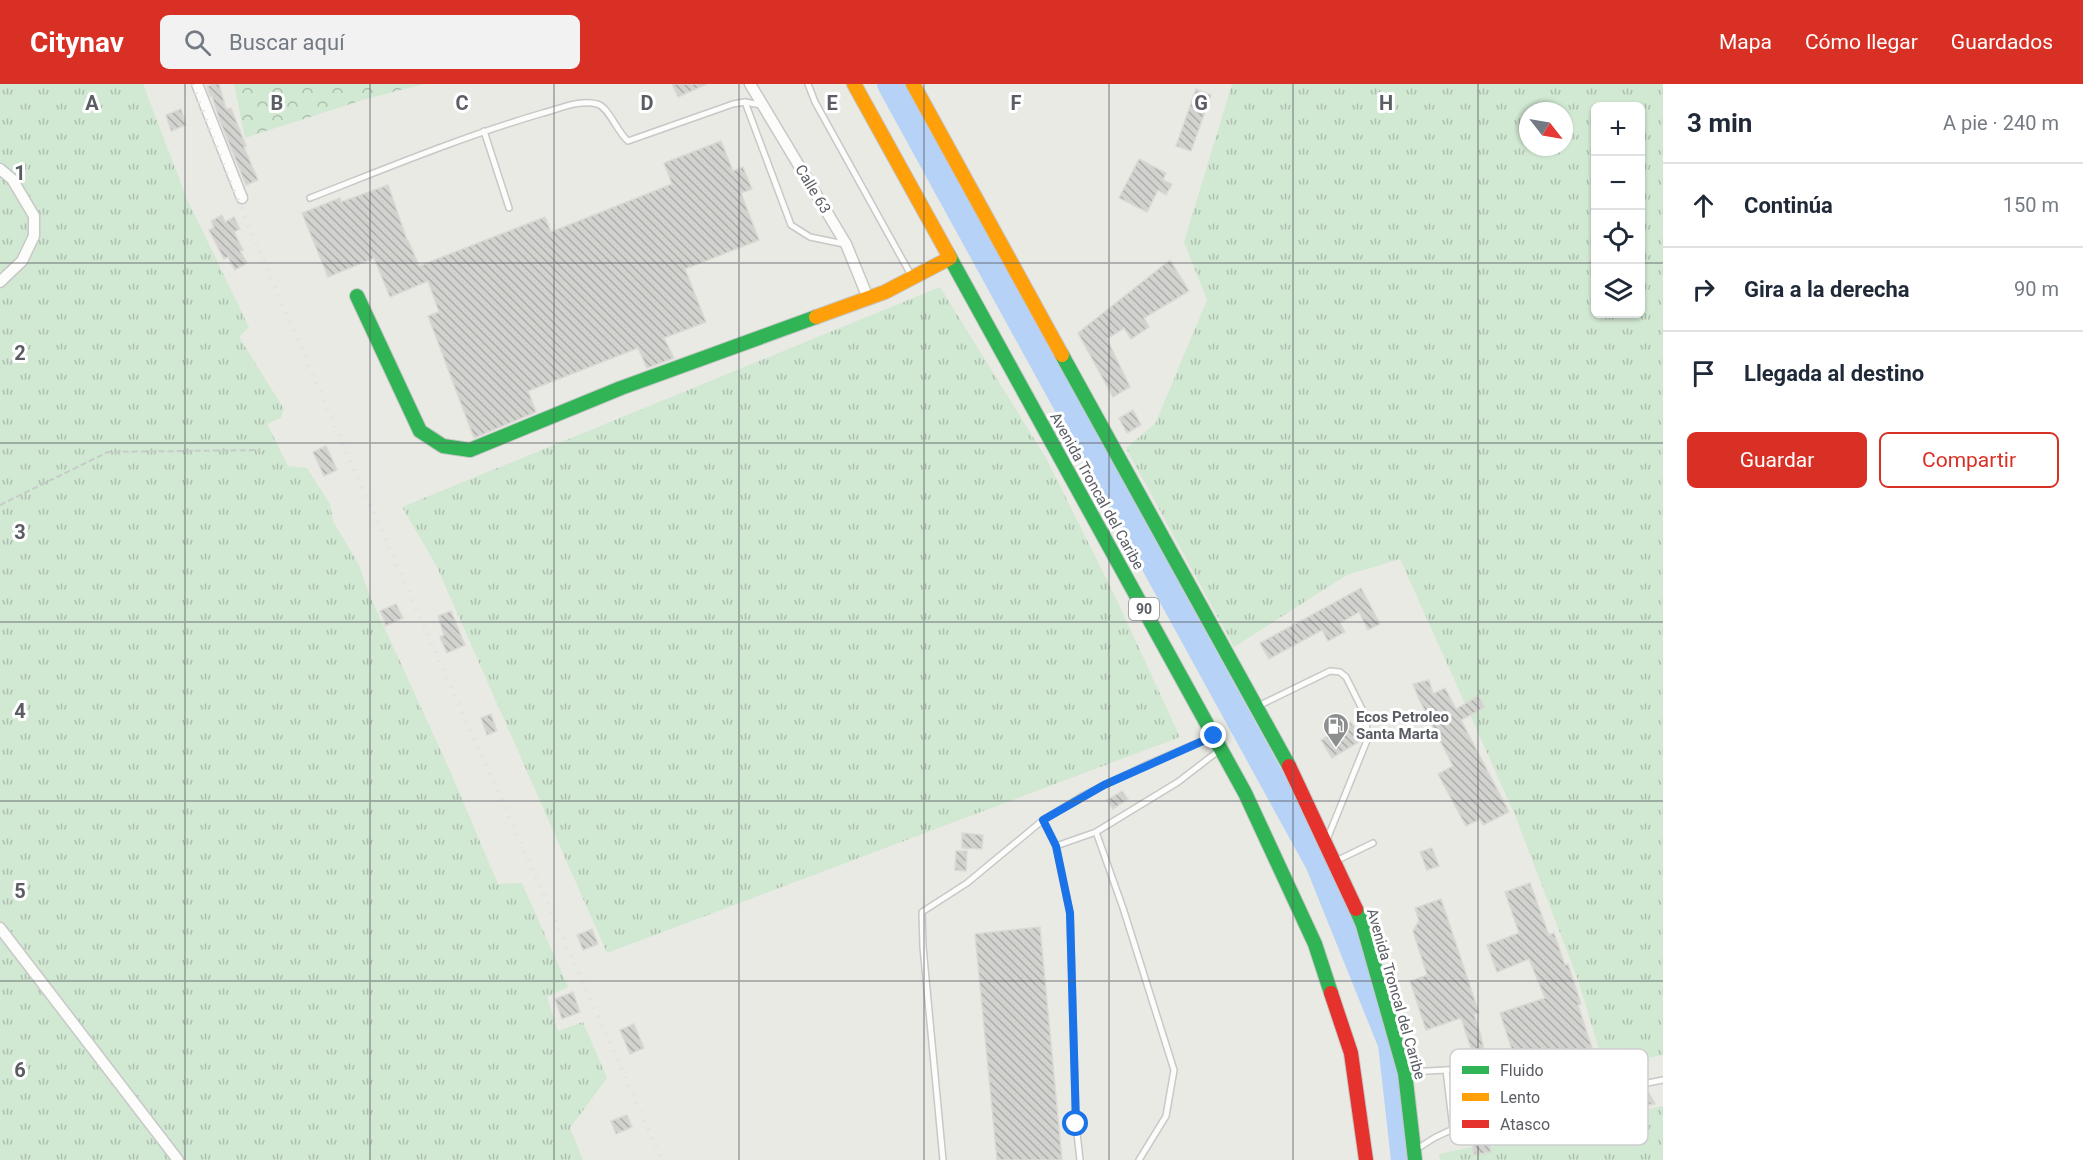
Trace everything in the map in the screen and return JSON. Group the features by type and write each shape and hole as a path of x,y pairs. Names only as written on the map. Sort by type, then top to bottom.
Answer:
{"main road":[{"name":"Avenida Troncal del Caribe","path":"854,84 1245,793 1315,945 1351,1053 1366,1160"},
{"name":"Avenida Troncal del Caribe","path":"913,84 1256,707 1290,770 1334,862 1363,925 1405,1073 1414,1156"},
{"path":"357,296 420,431 435,444 449,450 470,450 621,388 868,298 913,279 950,258"}],"street":[{"path":"197,84 242,198"},
{"name":"Calle 63","path":"750,84 846,244 868,298"},
{"path":"0,169 12,179 34,216 34,236 22,261 0,282"},
{"path":"0,928 178,1160"}],"lane":[{"path":"808,84 815,102 913,279"},
{"path":"745,102 791,225 810,237 846,244"},
{"path":"310,198 484,131 573,105 594,103 604,106 621,134 628,141 733,104 745,102 762,105"},
{"path":"484,131 509,208"},
{"path":"1256,707 1330,671 1340,672 1346,676 1365,715 1368,738 1325,844"},
{"path":"943,1160 923,947 922,912 967,883 1043,820 1104,785 1214,736"},
{"path":"1056,846 1096,832 1178,782 1221,750"},
{"path":"1043,820 1056,846 1070,913 1076,1124 1080,1160"},
{"path":"1096,832 1123,908 1174,1070 1166,1116 1139,1160"},
{"path":"1334,862 1373,843"},
{"path":"1446,1070 1450,1104"},
{"path":"1405,1073 1450,1070"},
{"path":"1648,1083 1663,1080"},
{"path":"1414,1156 1434,1138 1450,1130"}],"path":[{"path":"0,505 108,452 260,450"}],"green space":[{"path":"0,84 143,84 187,199 249,327 239,337 284,409 281,418 267,424 288,466 307,468 330,504 333,521 359,565 369,594 451,773 498,884 522,883 568,987 547,997 558,1031 583,1022 607,1078 570,1128 583,1160 0,1160"},
{"path":"234,84 424,84 366,99 245,138"},
{"path":"1232,84 1663,84 1663,1055 1648,1058 1648,1049 1599,1049 1578,980 1515,815 1400,559 1347,575 1234,647 1126,448 1155,424 1207,300 1184,242"},
{"path":"940,287 1046,458 1115,596 1180,737 607,953 436,565 402,507"},
{"path":"1663,1106 1663,1160 1440,1160 1439,1154 1481,1145 1648,1145 1648,1109"}],"building":[{"path":"219,84 226,109 231,108 258,180 246,185 212,96 210,96 207,86"},
{"path":"672,84 707,84 678,97"},
{"path":"1196,89 1211,95 1191,151 1176,146"},
{"path":"181,109 186,125 171,131 166,115"},
{"path":"721,141 733,171 743,167 752,189 741,193 759,240 685,269 706,322 664,338 674,358 647,368 638,348 528,391 536,412 474,438 428,316 439,312 428,281 390,297 374,258 328,277 302,213 340,198 341,202 388,185 407,240 419,266 545,217 551,232 672,184 664,163"},
{"path":"1139,159 1166,173 1163,180 1172,184 1166,195 1158,190 1147,212 1119,198"},
{"path":"222,215 225,222 234,217 240,229 234,232 243,250 240,251 247,263 235,270 228,257 224,259 209,230 214,227 211,221"},
{"path":"1170,260 1189,291 1144,318 1149,327 1131,339 1124,328 1107,339 1130,387 1113,397 1078,333"},
{"path":"1133,410 1141,425 1127,433 1119,418"},
{"path":"326,446 337,470 324,476 313,452"},
{"path":"1361,588 1380,624 1368,630 1359,612 1340,623 1345,632 1328,641 1322,630 1269,659 1260,643"},
{"path":"396,604 403,618 385,626 380,611"},
{"path":"451,611 465,645 447,653 440,637 444,635 438,616"},
{"path":"1429,680 1433,694 1445,688 1456,709 1478,696 1485,707 1461,720 1509,812 1483,825 1480,819 1466,826 1438,774 1453,766 1413,684"},
{"path":"491,714 497,731 487,735 481,718"},
{"name":"Ecos Petroleo Santa Marta","path":"1351,722 1362,740 1332,758 1321,740"},
{"path":"1122,791 1128,799 1113,809 1107,800"},
{"path":"962,833 983,835 982,849 962,848"},
{"path":"1432,848 1439,866 1427,870 1420,852"},
{"path":"956,851 967,851 966,871 955,870"},
{"path":"1530,883 1549,935 1554,933 1565,965 1568,964 1592,1049 1512,1049 1500,1013 1545,998 1529,959 1497,972 1487,945 1519,933 1505,892"},
{"path":"1441,899 1479,1013 1474,1014 1484,1049 1471,1049 1461,1018 1426,1030 1410,981 1427,975 1413,931 1419,921 1415,908"},
{"path":"1040,927 1062,1160 997,1160 975,934"},
{"path":"592,929 598,944 583,950 577,935"},
{"path":"573,992 580,1012 562,1019 555,999"},
{"path":"634,1024 644,1048 630,1054 620,1030"},
{"path":"1648,1092 1655,1104 1648,1105"},
{"path":"627,1115 632,1127 616,1134 611,1121"},
{"path":"1472,1145 1490,1145 1491,1152 1474,1155"}],"waterway":[{"path":"890,84 1318,863 1391,1044 1404,1160"}],"railway":[{"path":"192,84 229,180 338,433 662,1160"}],"traffic: fast":[{"path":"948,254 1245,793 1315,944 1331,993"},
{"path":"357,296 420,431 443,446 470,450 621,388 816,317"},
{"path":"1062,355 1289,766"},
{"path":"1356,909 1363,925 1405,1073 1415,1160"}],"traffic: slow":[{"path":"854,84 948,254"},
{"path":"913,84 1062,355"},
{"path":"816,317 885,292 950,258"}],"traffic: jam":[{"path":"1289,766 1356,909"},
{"path":"1331,993 1351,1053 1366,1160"}],"place":[{"name":"Ecos Petroleo Santa Marta","path":"1336,749"}],"route":[{"path":"1076,1124 1070,913 1056,846 1043,820 1104,785 1214,736"}]}
